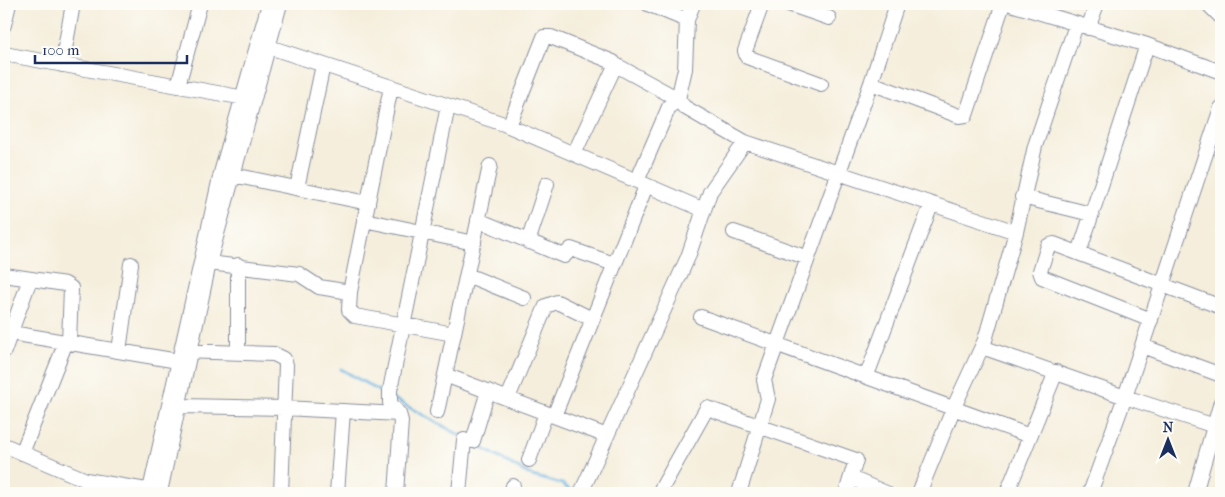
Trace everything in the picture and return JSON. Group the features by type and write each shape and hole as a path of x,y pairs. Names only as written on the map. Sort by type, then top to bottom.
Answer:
{"street":[{"path":"4,25 9,4"},
{"path":"62,65 72,4"},
{"path":"178,86 200,4"},
{"path":"263,45 269,4"},
{"path":"159,492 183,355 205,262 263,45 280,4"},
{"path":"648,4 687,20"},
{"path":"529,460 592,319 614,264 669,107 678,100 685,69 687,20 693,4"},
{"path":"762,4 745,52 747,57 821,84"},
{"path":"788,4 828,18"},
{"path":"742,493 768,399 764,380 871,83 897,4"},
{"path":"871,83 959,116 966,115 1003,4"},
{"path":"1011,4 1147,45 1221,72"},
{"path":"920,493 954,407 982,347 1016,232 1022,197 1035,146 1082,26 1097,4"},
{"path":"1208,4 1221,17"},
{"path":"509,126 544,37 552,37 613,62 745,142 1016,232"},
{"path":"263,45 509,126 704,210"},
{"path":"1078,253 1147,45"},
{"path":"4,54 248,98"},
{"path":"574,154 614,64"},
{"path":"297,188 323,65"},
{"path":"391,87 348,305 351,313 454,334"},
{"path":"205,262 233,175 248,98"},
{"path":"396,493 401,421 393,402 403,325 448,106"},
{"path":"1090,493 1125,397 1221,108"},
{"path":"582,491 688,257 713,186 745,142"},
{"path":"437,412 490,166"},
{"path":"233,175 368,203"},
{"path":"528,242 547,184"},
{"path":"1022,197 1091,214"},
{"path":"867,375 931,204"},
{"path":"364,220 474,243"},
{"path":"478,220 565,256 571,249 614,264"},
{"path":"734,232 808,258"},
{"path":"1151,320 1040,275 1050,244 1163,284 1221,307"},
{"path":"205,262 299,274 319,287 350,292"},
{"path":"119,351 130,264"},
{"path":"238,265 238,353"},
{"path":"4,275 65,284 71,288 68,342 22,453"},
{"path":"467,275 524,298"},
{"path":"4,351 30,279"},
{"path":"508,398 546,306 557,302 592,319"},
{"path":"701,317 867,375 1030,436"},
{"path":"11,333 119,351 183,355 274,354 284,359 281,493"},
{"path":"1142,346 1221,375"},
{"path":"982,347 1218,427"},
{"path":"159,492 179,406 183,355"},
{"path":"1007,493 1056,372"},
{"path":"445,375 607,436"},
{"path":"459,493 469,441 488,391"},
{"path":"179,406 343,411 393,402"},
{"path":"1195,493 1218,427 1221,402"},
{"path":"659,493 707,408 856,460 846,493"},
{"path":"337,493 343,411"},
{"path":"4,445 86,480 100,488 159,492"},
{"path":"851,478 886,493"}],"waterway":[{"path":"341,369 386,395"},
{"path":"394,399 463,437"},
{"path":"475,444 532,476 562,484 574,493"}]}
